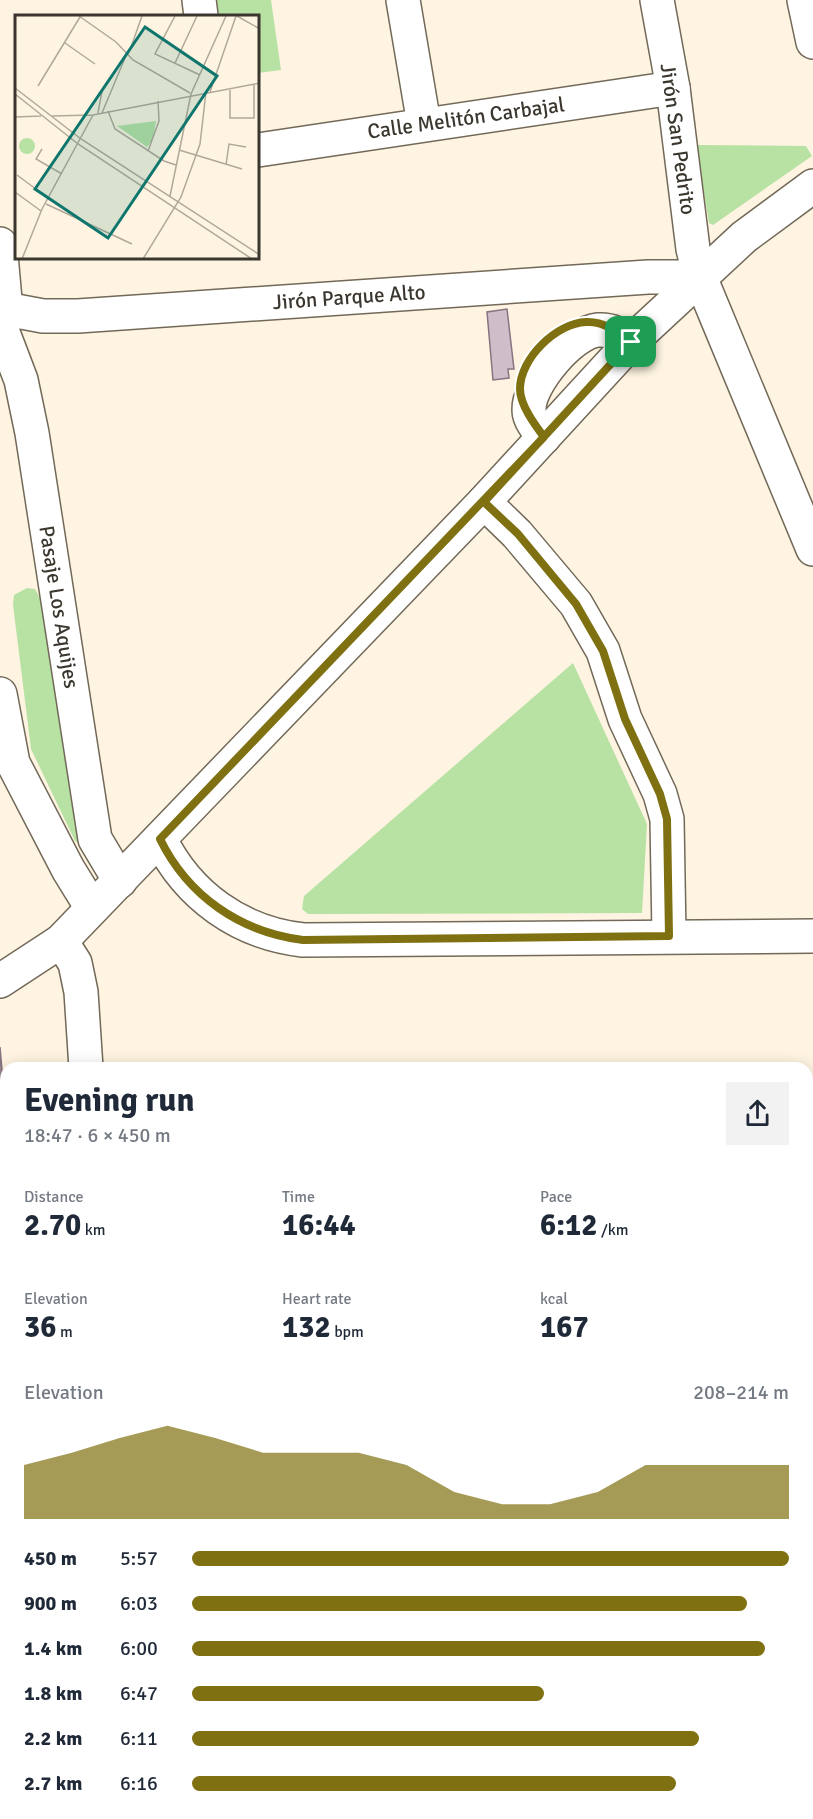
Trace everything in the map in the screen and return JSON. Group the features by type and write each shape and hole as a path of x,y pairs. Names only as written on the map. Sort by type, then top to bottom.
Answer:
{"street":[{"path":"199,0 201,15"},
{"path":"403,0 424,124"},
{"name":"Jirón San Pedrito","path":"657,0 673,88 691,232 700,277 813,549"},
{"path":"804,0 813,42"},
{"name":"Calle Melitón Carbajal","path":"260,150 673,88"},
{"path":"0,981 61,941 160,839 484,502 536,424 625,338 700,277 744,237 813,187"},
{"name":"Pasaje Los Aquijes","path":"0,244 2,323 21,380 32,433 95,839 120,880"},
{"name":"Jirón Parque Alto","path":"2,323 648,277 700,277"},
{"path":"536,424 537,381 562,353 582,336 595,330 625,338"},
{"path":"484,502 518,534 576,604 603,651 625,719 660,794 667,819 669,936"},
{"path":"0,694 13,763 68,869 92,908"},
{"path":"160,839 178,870 201,894 240,923 277,937 303,940 813,936"},
{"path":"61,941 75,963 81,992 86,1062"}],"green space":[{"path":"214,0 271,0 281,70 260,73 260,15 217,15"},
{"path":"696,145 806,146 812,156 713,225 709,223"},
{"path":"27,588 35,589 41,600 88,835 82,845 75,841 31,749 13,605 14,595"},
{"path":"573,663 647,824 642,913 308,914 302,909 304,896"}],"building":[{"path":"507,309 514,369 508,369 509,378 493,380 487,312"}],"route":[{"path":"631,342 544,437 484,502 518,534 576,604 603,651 625,719 660,794 667,819 669,936 303,940 277,937 240,923 222,912 178,870 160,839 544,437 534,424 521,399 520,388 526,367 543,344 571,324 587,322 603,324 631,342"}]}
